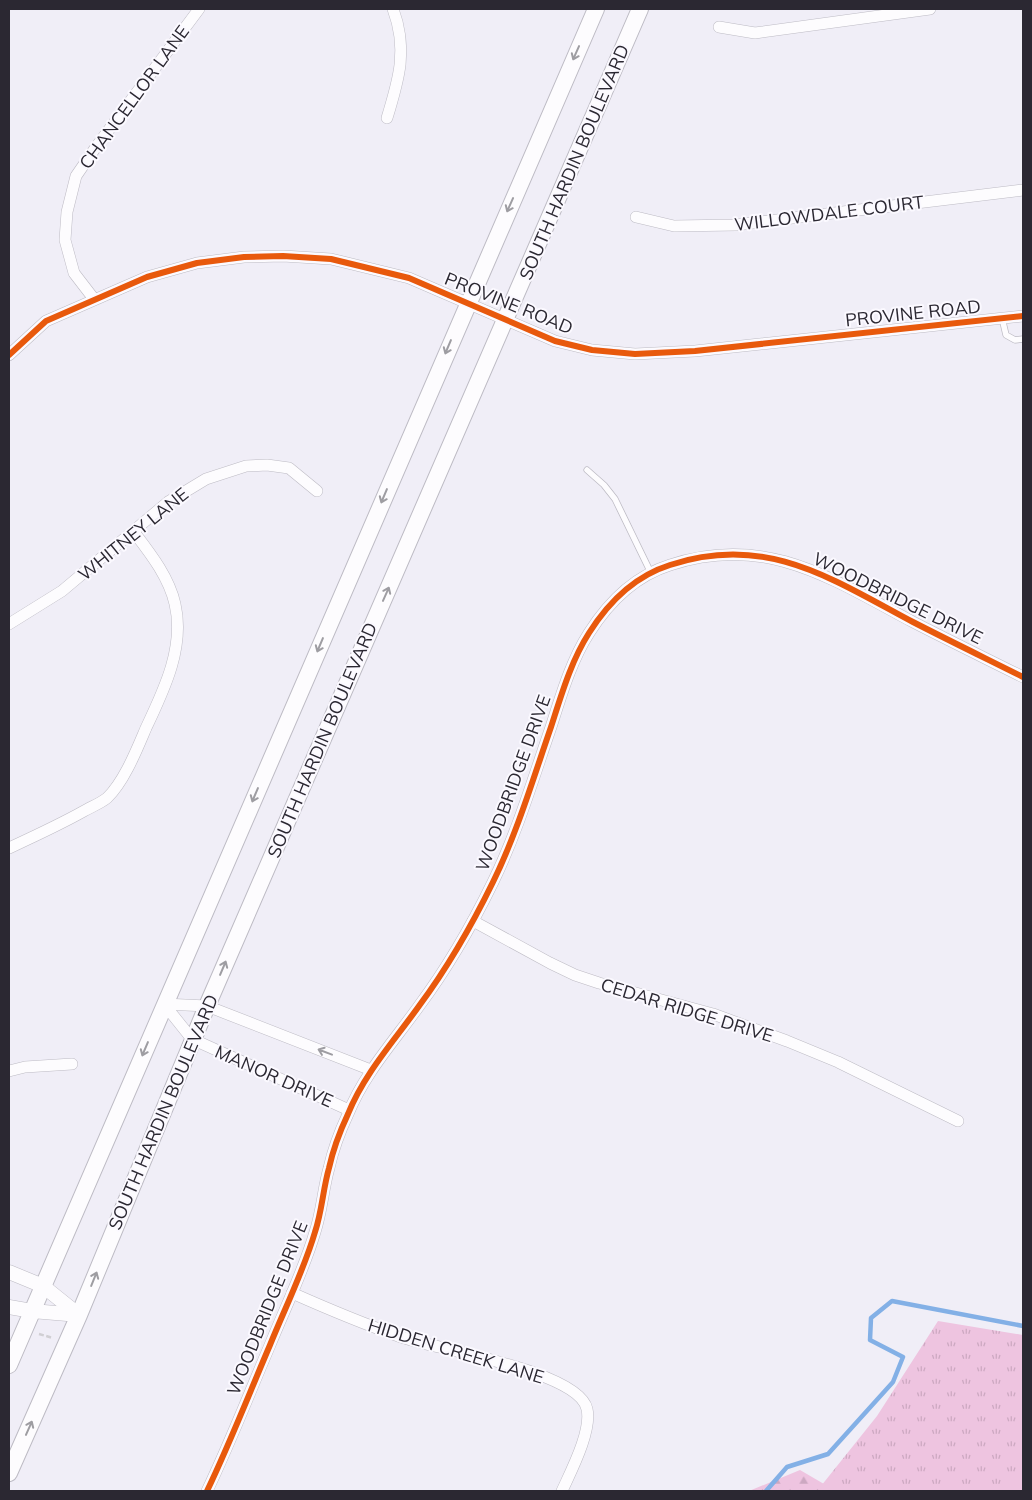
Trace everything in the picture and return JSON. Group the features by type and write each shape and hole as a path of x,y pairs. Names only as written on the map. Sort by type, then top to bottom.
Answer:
{"main road":[{"path":"9,1365 596,9"},
{"name":"SOUTH HARDIN BOULEVARD","path":"9,1473 79,1315 192,1039 640,9"}],"street":[{"name":"CHANCELLOR LANE","path":"94,299 74,273 65,240 67,212 76,176 199,9"},
{"path":"387,118 400,73 398,22 393,9"},
{"path":"720,28 755,33 930,9"},
{"name":"WILLOWDALE COURT","path":"636,217 674,226 736,225 1023,190"},
{"name":"PROVINE ROAD","path":"9,354 46,321 147,277 196,263 244,257 283,256 331,259 409,278 555,341 592,350 635,354 695,351 1023,316"},
{"name":"WHITNEY LANE","path":"9,624 62,591 168,502 206,478 246,466 267,465 289,468 317,491"},
{"path":"9,848 53,828 106,798 119,783 136,751 165,686 176,649 178,622 175,603 153,557 134,532"},
{"name":"WOODBRIDGE DRIVE","path":"208,1491 292,1293 316,1230 329,1168 349,1110 371,1070 435,985 473,921 494,880 519,819 572,669 587,636 617,597 651,573 670,565 703,557 731,554 756,555 784,560 840,583 922,627 1023,677"},
{"name":"CEDAR RIDGE DRIVE","path":"473,921 575,975 713,1014 787,1041 838,1062 958,1121"},
{"path":"164,1004 207,1006 371,1070"},
{"name":"MANOR DRIVE","path":"164,1004 192,1039 349,1110"},
{"path":"9,1071 25,1067 72,1064"},
{"path":"9,1272 43,1286 79,1315"},
{"name":"HIDDEN CREEK LANE","path":"292,1293 402,1338 461,1351 514,1366 547,1378 576,1393 587,1408 587,1424 581,1448 562,1491"},
{"path":"9,1307 79,1315"}],"lane":[{"path":"1002,318 1006,335 1015,340 1023,339"},
{"path":"587,470 604,485 614,499 651,573"}],"path":[{"path":"24,1329 66,1343"}],"green space":[{"path":"938,1321 1023,1335 1023,1491 817,1491 877,1416"},
{"path":"800,1470 836,1491 749,1491"}],"waterway":[{"path":"766,1491 787,1467 828,1454 893,1382 903,1357 870,1340 871,1318 892,1301 1023,1326"}],"cycle path":[{"path":"9,355 46,321 147,277 197,263 244,257 283,256 331,259 409,278 555,341 592,350 635,354 695,351 1023,316"},
{"path":"207,1491 232,1437 311,1246 327,1176 342,1127 362,1085 440,976 485,898 502,863 517,825 572,667 589,633 614,601 634,583 670,565 705,556 737,554 768,558 797,565 854,590 1023,677"}]}
